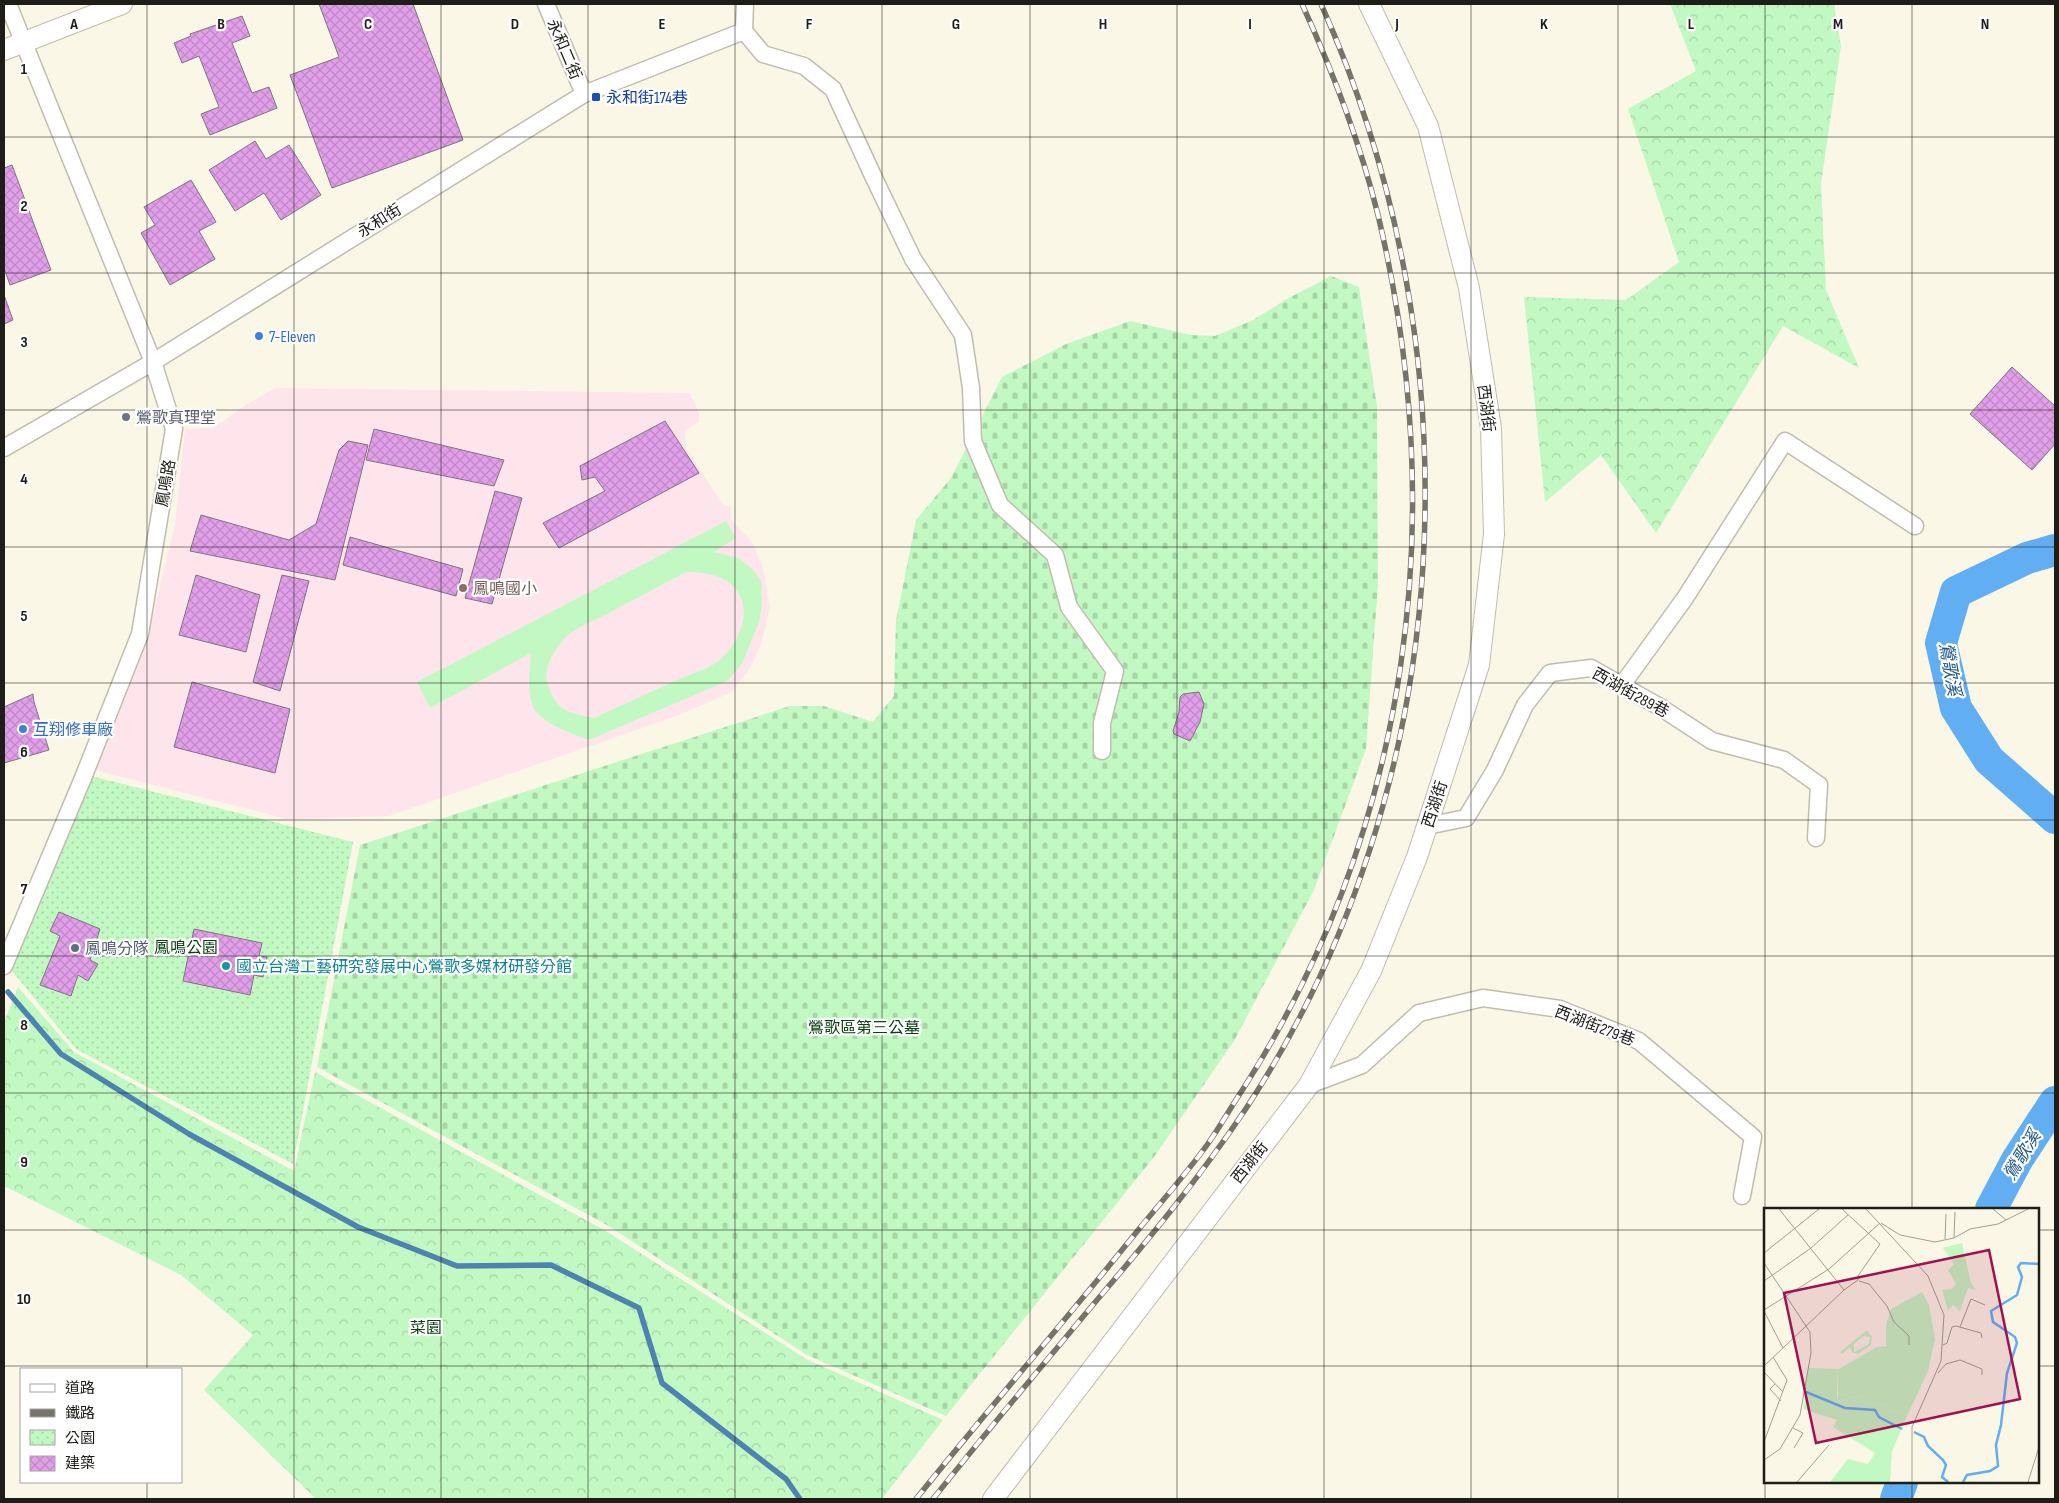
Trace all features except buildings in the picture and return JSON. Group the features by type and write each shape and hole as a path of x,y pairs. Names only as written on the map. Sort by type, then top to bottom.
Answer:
{"street":[{"name":"鳳鳴路","path":"4,966 83,778 140,634 174,429 153,362 8,4"},
{"path":"4,50 24,44 122,4"},
{"name":"永和二街","path":"546,4 584,94"},
{"path":"745,4 744,31 763,54 804,66 833,89 913,259 962,335 971,388 973,441 1000,505 1055,555 1069,606 1115,672 1102,723 1102,751"},
{"name":"西湖街","path":"992,1499 1309,1085 1371,971 1417,857 1479,664 1494,534 1491,428 1469,288 1428,126 1369,4"},
{"name":"永和街","path":"4,448 153,362 584,94 744,31"},
{"path":"1622,685 1685,598 1785,441 1915,526"},
{"name":"西湖街289巷","path":"1427,826 1466,818 1494,770 1525,705 1550,673 1591,668 1660,707 1712,741 1784,760 1819,785 1816,838"},
{"name":"西湖街279巷","path":"1309,1085 1362,1065 1419,1013 1484,998 1560,1009 1639,1041 1754,1137 1742,1196"}],"shaded area":[{"name":"鳳鳴國小","path":"275,388 690,393 699,413 699,422 685,430 686,447 722,504 731,507 731,520 752,542 763,568 770,607 762,641 751,667 732,692 679,715 389,816 287,819 102,772 92,767 148,635 175,524 185,429 213,428"}],"green space":[{"path":"1670,4 1834,4 1841,46 1821,184 1826,290 1859,368 1783,326 1656,533 1601,455 1545,502 1524,297 1626,300 1679,262 1628,109 1696,71"},
{"name":"鶯歌區第三公墓","path":"1331,276 1359,287 1377,407 1378,583 1366,749 1314,890 1234,1041 1154,1157 946,1416 807,1355 607,1225 317,1067 360,845 790,706 824,706 873,722 894,696 896,621 916,520 951,478 1002,377 1066,344 1130,321 1191,335 1215,336 1253,320 1285,300"},
{"path":"726,521 736,538 714,552 739,558 752,569 761,581 762,604 759,622 742,664 727,681 589,740 548,722 535,710 532,704 529,678 531,653 430,708 417,682","holes":["686,572 710,574 725,580 732,585 741,598 744,615 742,624 735,642 724,656 709,667 594,718 571,713 560,706 548,686 547,672 554,652 568,635"]},
{"name":"鳳鳴公園","path":"91,776 353,842 293,1164 76,1049 12,971"},
{"name":"菜園","path":"18,987 74,1052 294,1171 315,1072 606,1231 806,1359 943,1420 882,1499 316,1499 204,1390 253,1335 181,1275 4,1186 4,1022"}],"waterway":[{"name":"鶯歌溪","path":"2055,550 2027,558 1956,592 1941,643 1956,708 1989,760 2055,818"},
{"path":"8,992 61,1054 189,1134 358,1227 457,1266 551,1265 639,1308 662,1383 786,1479 800,1499"},
{"name":"鶯歌溪","path":"1992,1208 2017,1160 2055,1102"},
{"name":"鶯歌溪","path":"1896,1499 1902,1483"}],"railway":[{"path":"916,1499 1199,1156 1243,1089 1300,988 1345,884 1379,777 1400,667 1411,555 1411,442 1400,328 1378,215 1363,161 1335,81 1302,4"},
{"path":"933,1499 1155,1231 1245,1110 1316,984 1370,850 1405,710 1423,567 1423,423 1406,280 1372,139 1321,4"}],"place":[{"name":"永和街174巷","path":"596,97"},
{"name":"7-Eleven","path":"259,336"},
{"name":"鶯歌真理堂","path":"126,417"},
{"name":"鳳鳴國小","path":"463,588"},
{"name":"互翔修車廠","path":"23,729"},
{"name":"鳳鳴分隊","path":"75,948"},
{"name":"國立台灣工藝研究發展中心鶯歌多媒材研發分館","path":"226,966"}]}
